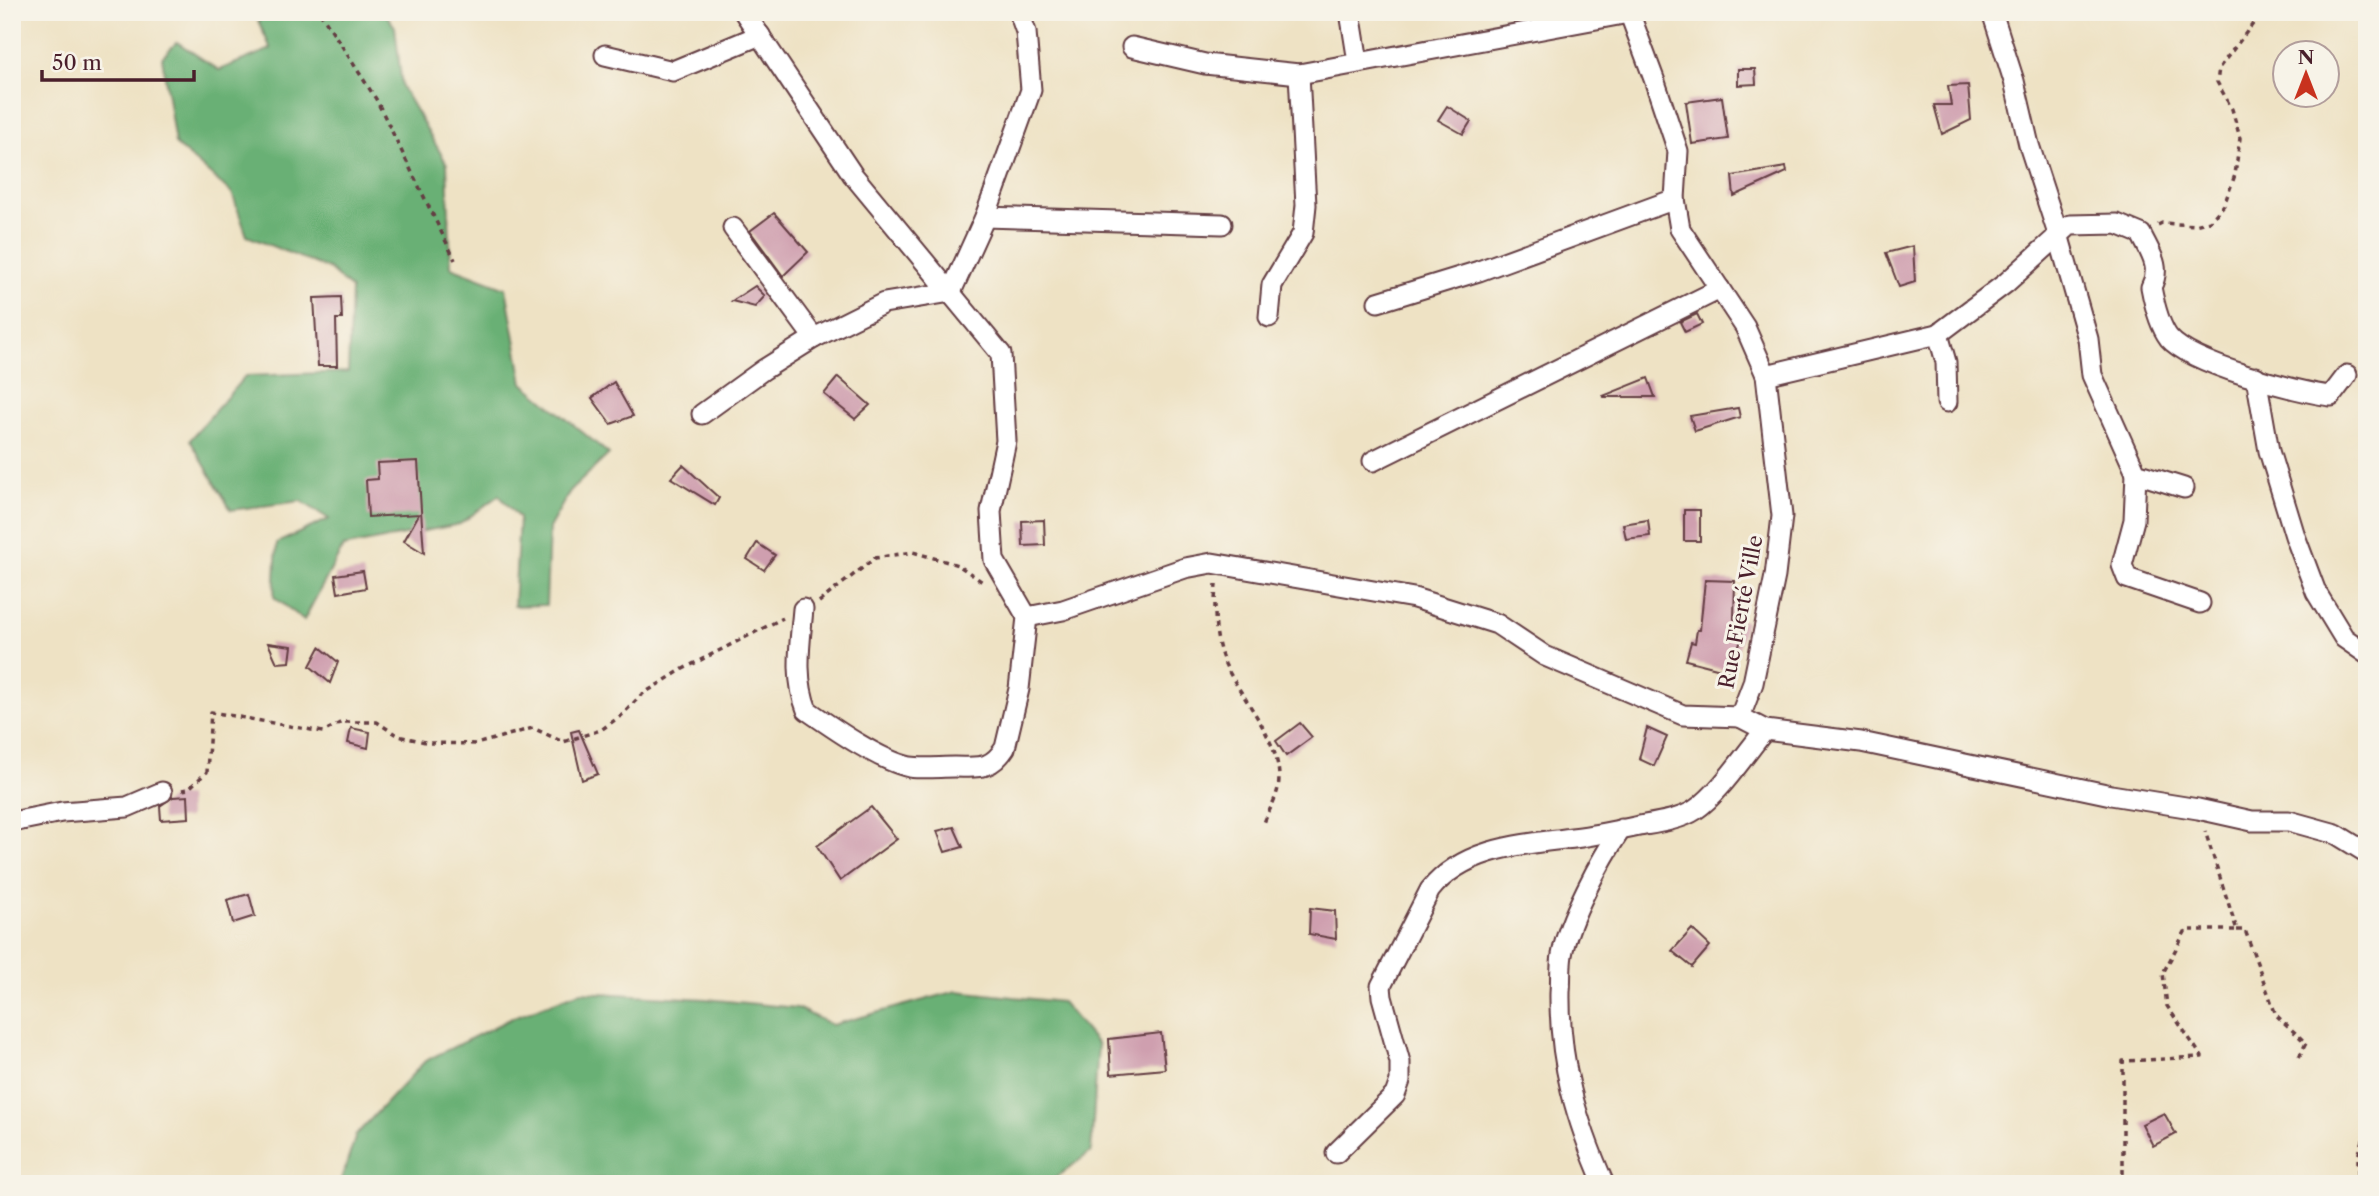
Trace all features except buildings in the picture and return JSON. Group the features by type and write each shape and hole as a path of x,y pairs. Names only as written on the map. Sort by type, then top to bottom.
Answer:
{"street":[{"path":"744,12 853,175 1001,354 1006,441 991,511 994,560 1027,617 1018,689 1005,748 1000,756 993,764 981,768 912,767 892,761 807,710 798,677 803,609"},
{"path":"951,292 985,217 1031,90 1026,32 1019,12"},
{"path":"1350,12 1358,62"},
{"path":"1132,47 1205,64 1299,74 1629,12"},
{"name":"Rue Fierté Ville","path":"1212,563 1415,598 1497,624 1545,656 1683,715 1740,717 1753,683 1775,576 1782,516 1766,375 1745,327 1681,229 1675,199 1678,150 1629,12"},
{"path":"1992,12 2088,339 2091,375 2136,473 2134,520 2122,565 2127,578 2200,603"},
{"path":"605,55 673,71 760,35"},
{"path":"1269,317 1272,285 1303,233 1306,205 1299,74"},
{"path":"1378,302 1479,271 1675,199"},
{"path":"985,217 1222,224"},
{"path":"1766,375 1938,334 2006,284 2070,225 2117,223 2141,234 2155,261 2156,277 2151,288 2169,338 2192,353 2226,369 2312,394 2331,396 2347,375"},
{"path":"733,228 814,338"},
{"path":"1373,461 1720,289"},
{"path":"702,414 763,370 814,338 884,303 951,292"},
{"path":"1938,334 1946,362 1947,402"},
{"path":"2256,377 2269,451 2295,536 2316,592 2344,638 2367,654"},
{"path":"2136,473 2184,488"},
{"path":"1027,617 1063,610 1185,568 1212,563"},
{"path":"1740,717 1765,730 1861,742 2111,795 2198,808 2252,821 2290,821 2336,834 2367,853"},
{"path":"1336,1153 1395,1095 1400,1081 1400,1062 1381,986 1430,890 1441,876 1476,858 1509,846 1621,829 1693,812 1705,802 1765,730"},
{"path":"12,822 62,812 127,807 162,792"},
{"path":"1604,1184 1583,1135 1570,1092 1562,1049 1562,956 1569,931 1601,862 1621,829"}],"path":[{"path":"320,12 376,99 455,260"},
{"path":"2141,234 2162,223 2195,225 2210,221 2224,205 2235,176 2240,138 2232,109 2217,82 2218,68 2263,12"},
{"path":"162,792 188,789 207,772 211,712 323,733 342,722 377,722 398,736 430,743 476,744 533,728 563,742 601,730 622,715 641,695 683,669 818,602 875,558 913,552 958,565 992,589"},
{"path":"1212,563 1217,574 1214,614 1225,664 1251,707 1278,765 1278,789 1264,823"},
{"path":"2198,808 2236,930"},
{"path":"2123,1184 2123,1061 2202,1058 2166,1006 2163,973 2186,930 2245,930 2276,1015 2305,1043 2299,1058"},
{"path":"2358,1184 2358,1156 2367,1128"}],"green space":[{"path":"254,12 384,12 395,27 402,87 447,164 451,267 506,288 523,383 609,454 570,491 549,528 546,605 514,606 519,518 499,495 460,524 343,547 304,620 274,597 277,543 329,519 301,501 231,510 190,440 245,376 348,372 351,289 329,269 247,236 232,193 175,144 162,57 177,42 219,70 271,49"},
{"path":"957,991 1062,1002 1098,1045 1091,1152 1052,1180 1051,1184 613,1184 602,1179 532,1184 340,1184 356,1135 425,1061 514,1017 580,992 706,999 797,1008 832,1025"}]}
